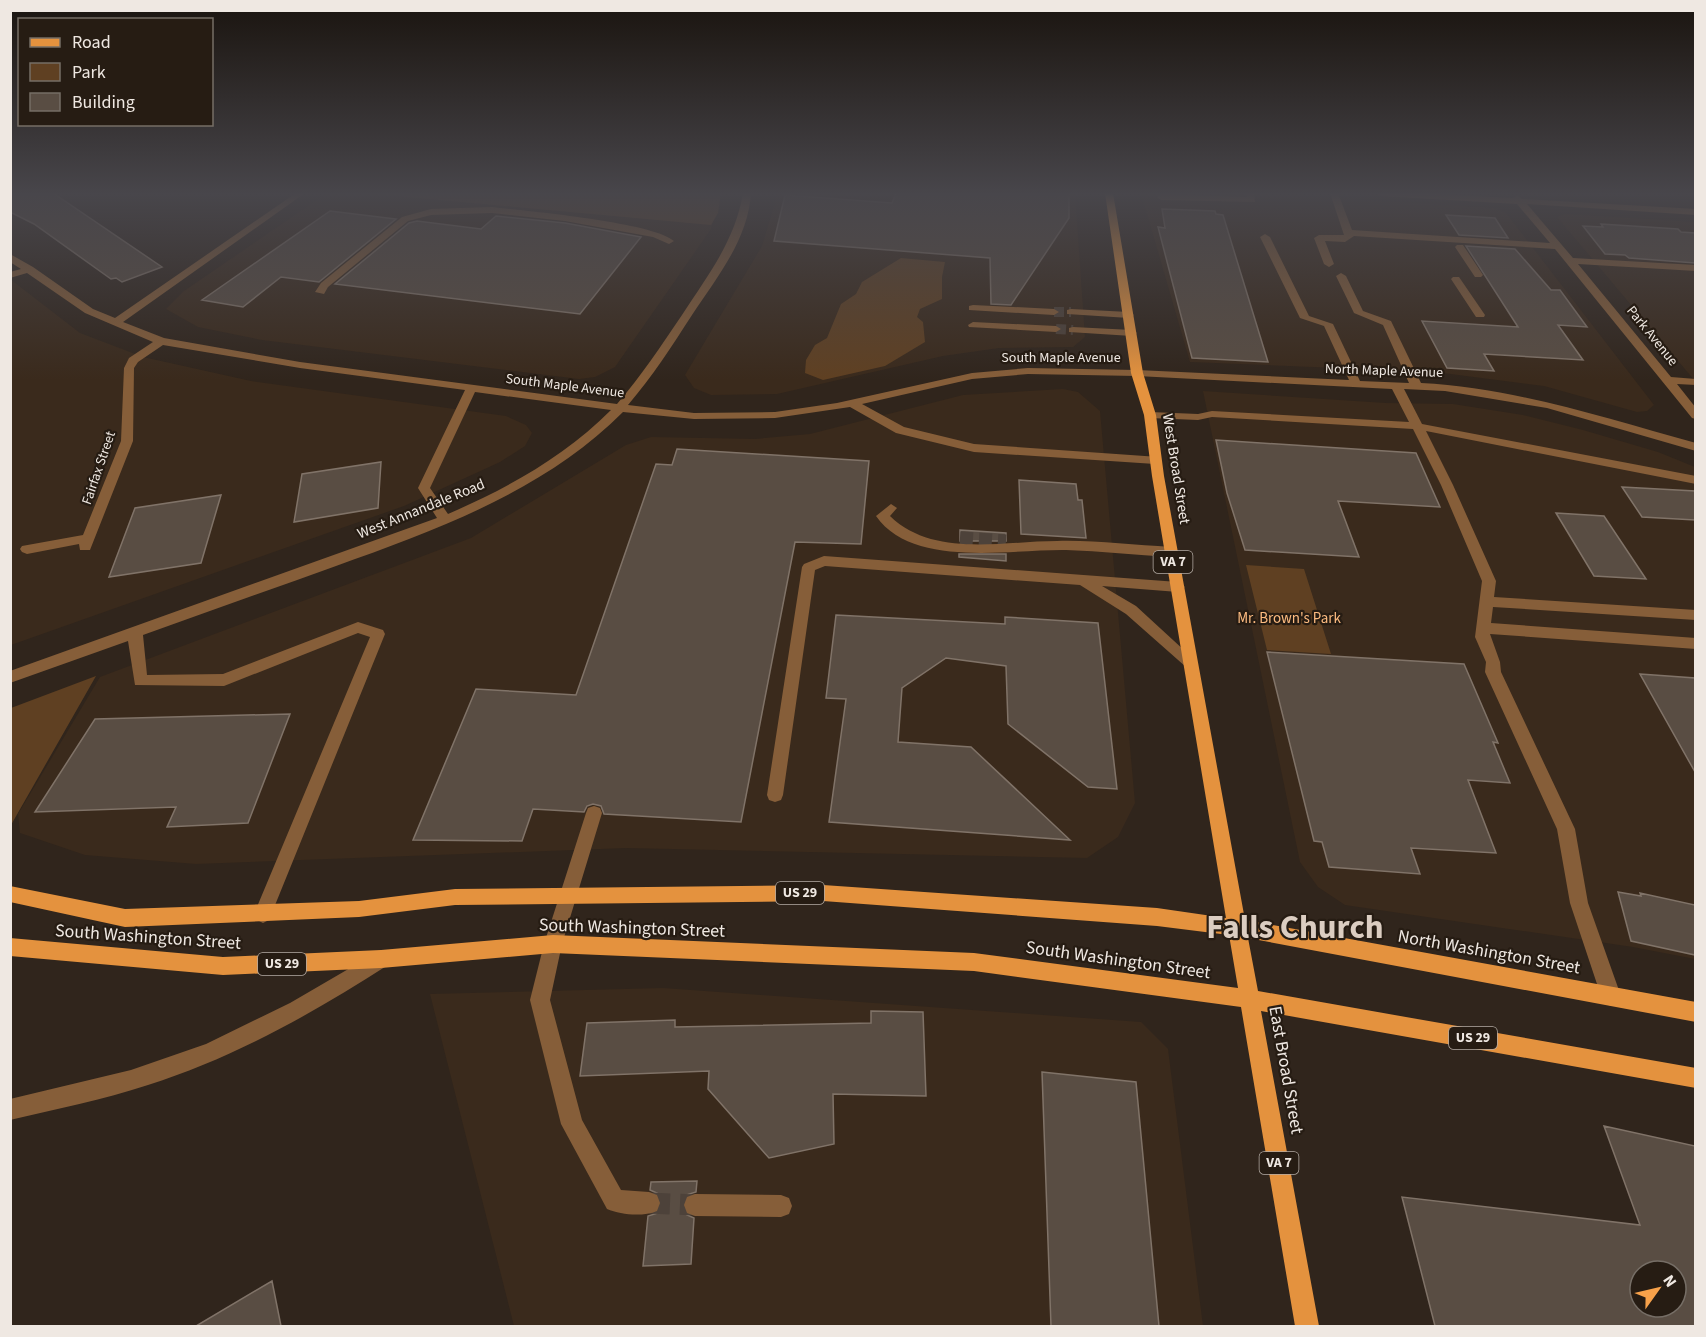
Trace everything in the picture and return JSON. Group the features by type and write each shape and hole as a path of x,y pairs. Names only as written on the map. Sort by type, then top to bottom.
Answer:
{"main road":[{"name":"West Broad Street","path":"1119,255 1137,373 1150,415 1155,460 1239,928"},
{"name":"South Washington Street","path":"11,895 125,918 359,909 455,897 823,893 1157,917 1239,928"},
{"name":"North Washington Street","path":"1239,928 1695,1012"},
{"name":"East Broad Street","path":"1239,928 1307,1326"},
{"name":"South Washington Street","path":"10,947 223,966 381,959 554,944 974,962 1251,999"},
{"name":"US 29","path":"1251,999 1695,1078"}],"street":[{"path":"116,322 212,255"},
{"path":"320,292 324,285 360,255"},
{"name":"West Annandale Road","path":"10,677 445,520 506,492 549,466 586,439 620,408 639,385 725,255"},
{"path":"1274,255 1305,318 1328,324 1357,385"},
{"path":"1326,255 1329,264"},
{"path":"1465,255 1478,275"},
{"name":"Park Avenue","path":"1567,255 1695,416"},
{"name":"South Maple Avenue","path":"10,257 89,311 161,341 290,364 620,408 732,417 775,416 852,403 938,382 981,375 1028,371 1137,373"},
{"path":"1572,261 1695,268"},
{"path":"10,275 30,269"},
{"path":"1341,276 1359,313 1387,323 1416,385"},
{"path":"1456,279 1480,315"},
{"path":"1055,320 973,317 1055,320"},
{"path":"1130,324 1072,321 1130,324"},
{"name":"Fairfax Street","path":"27,549 87,543 127,441 129,368 133,360 161,341"},
{"name":"North Maple Avenue","path":"1137,373 1357,385 1416,385 1494,395 1548,405 1695,447"},
{"path":"1668,380 1695,382"},
{"path":"1396,385 1447,484 1490,581 1482,637 1493,662 1493,672 1566,829 1579,903 1611,996"},
{"path":"445,520 424,488 471,389"},
{"path":"852,403 900,430 974,448 1155,460"},
{"path":"1150,415 1198,417 1212,414 1416,426 1695,480"},
{"path":"960,538 904,531 892,518 891,508 882,516 890,526 920,542 1006,549 1062,546"},
{"path":"1006,541 1171,552"},
{"path":"776,795 809,567 824,561 1178,587"},
{"path":"1079,581 1131,609 1191,663"},
{"path":"1487,602 1695,615"},
{"path":"135,633 140,681 224,680 358,627 378,634 263,914"},
{"path":"1483,628 1695,644"},
{"path":"594,813 568,895 540,1000 572,1124 615,1201 649,1203"},
{"path":"10,1110 148,1075 232,1043 313,1003 381,959"},
{"path":"695,1205 781,1206"}],"shaded area":[{"path":"236,255 693,255 615,367 595,377 579,379 262,340 198,327 166,309 184,291"},
{"path":"756,255 1079,255 1085,337 1073,347 999,348 943,356 777,394 711,395 694,388 685,375"},
{"path":"1159,255 1539,255 1654,405 1647,411 1637,412 1544,386 1435,372 1190,362"},
{"path":"1589,255 1695,255 1695,381"},
{"path":"10,279 80,333 143,357 251,381 506,416 526,425 532,433 525,446 500,462 404,506 11,645"},
{"path":"1063,389 1078,392 1100,411 1135,803 1118,837 1087,858 626,848 196,864 85,855 20,833 18,814 100,677 471,538 626,445 651,437 755,439 810,434 963,395"},
{"path":"1203,391 1386,403 1453,404 1523,415 1583,430 1658,452 1695,467 1695,959 1633,947 1345,905 1318,887 1300,862"},
{"path":"663,988 1141,1022 1168,1049 1203,1326 514,1326 430,994"}],"green space":[{"path":"901,258 945,262 942,299 920,309 917,317 923,322 925,342 885,366 823,380 805,373 806,360 815,345 827,338 841,304 856,294 862,282"},
{"name":"Mr. Brown's Park","path":"1246,565 1304,569 1331,654 1267,650"},
{"path":"96,676 11,825 11,708"}],"building":[{"path":"78,255 145,255 162,267 122,282 116,278 111,279"},
{"path":"266,255 352,255 319,282 281,277 243,307 202,300"},
{"path":"370,255 626,255 580,314 335,284"},
{"path":"957,255 1044,255 1011,305 991,304 990,258"},
{"path":"1165,255 1235,255 1268,362 1192,358"},
{"path":"1472,255 1521,255 1551,290 1560,290 1587,327 1558,325 1583,360 1484,354 1494,371 1447,368 1422,321 1518,327"},
{"path":"1626,255 1695,255 1695,263 1629,258"},
{"path":"1216,440 1416,453 1440,507 1338,501 1359,557 1245,550 1227,493"},
{"path":"677,449 869,461 861,544 795,542 741,822 604,814 601,806 593,804 587,806 584,812 533,809 522,841 413,840 476,689 576,695 656,464 672,465"},
{"path":"381,462 378,508 294,522 302,474"},
{"path":"1019,480 1076,484 1078,500 1082,500 1086,538 1021,534"},
{"path":"1622,487 1695,491 1695,520 1642,517"},
{"path":"221,495 201,563 109,577 135,508"},
{"path":"1556,513 1604,516 1646,579 1594,576"},
{"path":"960,530 1006,533 1006,541 960,541"},
{"path":"959,554 1006,554 1006,561 959,557"},
{"path":"836,615 1005,624 1005,617 1098,623 1117,789 1088,787 1008,724 1006,666 946,658 902,688 898,742 971,747 1070,840 829,822 846,699 826,698"},
{"path":"1267,652 1464,664 1498,743 1493,742 1510,783 1468,780 1496,853 1411,848 1420,874 1329,867 1322,842 1314,841"},
{"path":"1640,674 1695,678 1695,772"},
{"path":"290,714 248,823 167,827 176,807 35,812 95,719"},
{"path":"1618,892 1641,896 1640,893 1695,905 1695,955 1631,941"},
{"path":"871,1011 923,1012 926,1096 833,1094 834,1144 769,1158 708,1089 709,1071 580,1076 587,1023 675,1020 675,1027 871,1023"},
{"path":"1042,1072 1136,1082 1159,1326 1051,1326"},
{"path":"1604,1126 1695,1146 1695,1326 1435,1326 1402,1197 1640,1225"},
{"path":"697,1181 696,1192 686,1195 682,1204 685,1214 694,1218 691,1264 643,1266 648,1216 658,1213 662,1204 659,1194 650,1190 651,1182"},
{"path":"272,1281 281,1326 196,1326"}],"tunnel":[{"path":"1054,312 1071,312"},
{"path":"1056,329 1073,330"},
{"path":"960,538 1006,541"},
{"path":"649,1203 695,1205"}],"district":[{"name":"Falls Church","path":"1295,927"}]}
